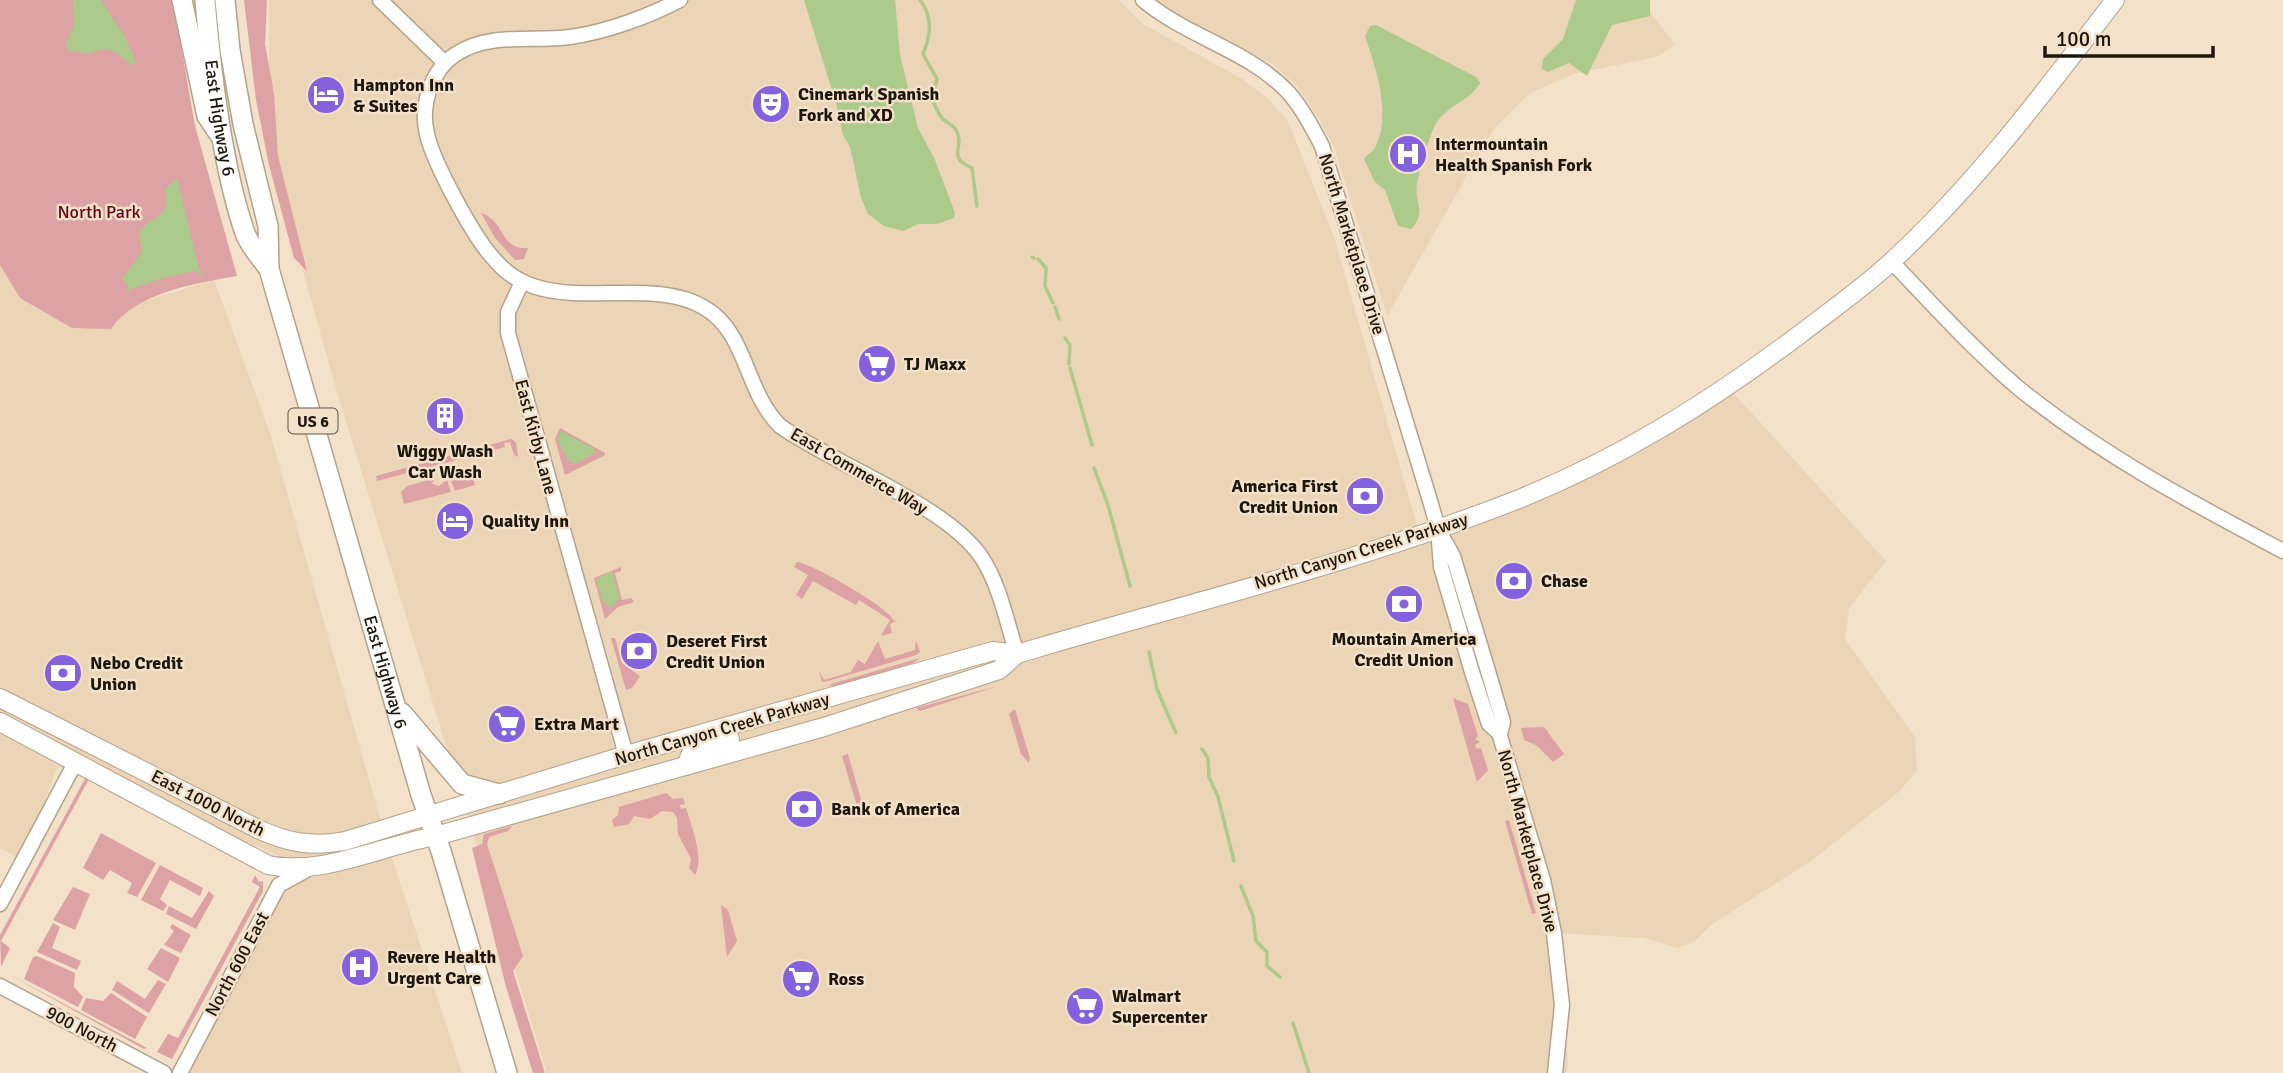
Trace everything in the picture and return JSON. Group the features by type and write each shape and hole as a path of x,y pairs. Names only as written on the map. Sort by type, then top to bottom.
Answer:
{"highway":[{"name":"US 6","path":"183,0 207,116 225,144"},
{"name":"East Highway 6","path":"205,0 225,144 246,236 269,269"},
{"name":"East Highway 6","path":"225,0 230,50 243,124 268,226 269,269 428,814 507,1073"},
{"path":"397,707 462,784 499,794"}],"main road":[{"name":"North Canyon Creek Parkway","path":"428,814 993,651 1017,654 1438,529 1522,498 1644,440 1728,387 1892,261 1983,168 2115,0"},
{"name":"North Canyon Creek Parkway","path":"436,836 824,727 999,670 1017,654"},
{"name":"East 1000 North","path":"0,698 258,829 299,844 345,841 428,814"},
{"path":"0,720 13,718 68,745 77,745 83,741"},
{"name":"East 1000 North","path":"0,720 75,763 268,865 308,869 397,843 436,836"},
{"path":"686,766 691,753 737,735 747,722"},
{"path":"75,763 90,755 132,776 168,783"},
{"path":"564,799 577,786 624,771 628,763 626,755"}],"street":[{"path":"380,0 445,63 454,54 477,44 570,37 632,20 680,0"},
{"name":"North Marketplace Drive","path":"1143,0 1174,23 1271,77 1288,92 1310,122 1331,171 1438,529 1452,556 1485,661 1503,722 1500,734"},
{"name":"East Commerce Way","path":"445,63 428,95 425,113 431,148 490,255 522,282 552,290 685,299 719,318 738,344 749,379 762,407 779,426 944,521 972,545 993,579 1017,654"},
{"path":"1892,261 1990,363 2063,422 2155,482 2283,551"},
{"name":"East Kirby Lane","path":"522,282 508,312 508,334 626,755"},
{"name":"North Marketplace Drive","path":"1438,529 1440,560 1472,672 1482,677 1543,880 1554,933 1562,1004 1555,1073"},
{"path":"0,904 75,763"},
{"name":"East 1000 North","path":"268,865 279,885"},
{"path":"279,885 308,869"},
{"name":"North 600 East","path":"180,1073 279,885"},
{"name":"900 North","path":"0,986 164,1073"}],"shaded area":[{"path":"73,0 101,0 125,37 136,62 132,65 113,51 104,49 88,54 68,50 66,44 74,24"},
{"path":"269,0 1119,0 1143,24 1242,79 1267,98 1288,121 1335,240 1420,536 1612,456 1728,387 1886,561 1849,608 1845,639 1915,737 1917,770 1901,790 1811,861 1711,925 1695,941 1678,948 1644,938 1554,933 1568,1062 1566,1073 547,1073 337,392 269,151"},
{"path":"804,0 895,0 900,55 918,128 935,160 955,213 954,218 937,224 918,224 903,231 884,226 868,214 861,198 850,147 843,135 836,103"},
{"name":"Intermountain Health Spanish Fork","path":"1156,0 1644,0 1643,3 1675,44 1659,56 1574,74 1530,93 1493,130 1387,316 1334,147 1297,86 1273,64 1177,15"},
{"path":"1576,0 1650,0 1650,16 1612,25 1587,76 1569,63 1548,72 1542,69 1543,59 1563,39"},
{"path":"1376,25 1476,77 1480,83 1436,123 1418,178 1419,216 1412,229 1398,226 1385,190 1375,182 1364,159 1375,148 1382,122 1380,92 1365,36 1370,26"},
{"path":"177,178 199,269 205,277 196,271 166,277 126,291 128,285 122,279 142,252 139,232 163,212 165,189"},
{"path":"0,265 20,298 111,329 120,315 144,301 214,280 270,433 388,846 462,1073 179,1073 274,896 307,869 75,763 71,770 57,767 23,861 0,848"},
{"path":"561,431 596,452 576,464 569,462 557,439"},
{"path":"612,571 620,598 610,608 602,600 596,579"}],"green space":[{"name":"North Park","path":"0,0 173,0 195,126 237,276 185,286 151,298 122,317 111,329 72,328 20,298 0,265"},
{"path":"244,0 267,0 265,44 274,94 278,156 307,271 294,258 269,165 256,100"},
{"path":"481,213 495,223 512,245 528,248 524,259 515,260 495,238"},
{"path":"560,428 605,455 565,475 555,439"},
{"path":"511,439 516,442 518,457 514,455 510,442 504,443 505,447 377,481 376,476"},
{"path":"467,470 472,473 475,485 455,491 450,478 441,476"},
{"path":"435,478 432,484 439,486 447,480 451,492 404,504 401,492 407,486"},
{"path":"797,562 850,587 894,621 898,620 890,624 892,633 881,636 890,620 859,600 856,605 813,581 802,599 796,595 808,575 794,567"},
{"path":"621,567 621,571 615,573 622,600 631,598 634,602 618,607 605,619 594,578"},
{"path":"611,638 615,638 622,663 640,676 632,688 626,690"},
{"path":"916,640 920,652 916,655 822,682 819,671 824,680 851,672 858,660 865,664 878,641 885,659 915,650"},
{"path":"920,658 913,663 835,686 828,685"},
{"path":"998,686 920,711 916,708"},
{"path":"1453,698 1468,704 1478,736 1475,739 1480,742 1475,745 1477,749 1481,748 1488,770 1477,782"},
{"path":"1015,709 1030,758 1029,763 1021,754 1009,714"},
{"path":"1544,727 1564,754 1553,762 1536,745 1524,740 1521,728"},
{"path":"848,754 863,807 858,809 842,756"},
{"path":"86,777 90,777 1,941 10,948 1,967 0,935"},
{"path":"666,793 673,799 683,798 685,804 680,805 681,809 686,808 698,852 698,869 695,875 689,868 691,859 678,834 677,818 673,812 662,811 650,819 634,816 629,824 614,827 612,820 618,815 619,807"},
{"path":"1509,820 1536,913 1532,914 1505,821"},
{"path":"512,826 508,831 489,837 487,844 523,956 513,971 545,1073 533,1073 506,987 472,848 482,844 484,834"},
{"path":"101,833 156,863 137,897 127,893 132,883 110,870 103,880 83,868"},
{"path":"160,865 203,888 200,896 170,880 160,899 167,905 163,911 141,900"},
{"path":"255,875 259,882 263,881 263,891 172,1059 157,1052 168,1034 178,1038 260,887 252,882"},
{"path":"73,887 90,894 75,930 53,920"},
{"path":"209,891 214,896 196,929 166,914 169,906 192,918"},
{"path":"721,905 728,910 737,941 727,957"},
{"path":"53,923 60,927 52,948 81,961 77,970 37,952"},
{"path":"172,924 191,935 181,953 164,945 174,931 170,928"},
{"path":"161,948 180,958 168,982 147,969"},
{"path":"37,956 75,973 74,987 83,997 78,1007 24,979 33,957"},
{"path":"8,974 147,1048 144,1049"},
{"path":"158,980 166,984 149,1013 112,990 117,981 145,999"},
{"path":"111,993 147,1017 135,1039 81,1010 86,998 103,1001"}],"waterway":[{"path":"920,0 929,20 928,40 923,54 937,79 932,99 941,117 956,130 960,160 972,168 977,206"},
{"path":"1038,259 1046,268 1045,286 1053,303"},
{"path":"1055,307 1059,319"},
{"path":"1065,338 1070,345 1069,364"},
{"path":"1070,368 1092,445"},
{"path":"1094,468 1108,505 1130,586"},
{"path":"1149,652 1157,689 1176,733"},
{"path":"1202,749 1208,758 1209,777 1218,797 1234,861"},
{"path":"1241,886 1253,916 1256,941 1267,952 1267,966 1280,977"},
{"path":"1293,1023 1309,1073"}],"place":[{"name":"Hampton Inn & Suites","path":"326,95"},
{"name":"Cinemark Spanish Fork and XD","path":"771,104"},
{"name":"Intermountain Health Spanish Fork","path":"1408,154"},
{"name":"TJ Maxx","path":"877,364"},
{"name":"Wiggy Wash Car Wash","path":"445,416"},
{"name":"America First Credit Union","path":"1365,496"},
{"name":"Quality Inn","path":"455,521"},
{"name":"Chase","path":"1514,581"},
{"name":"Mountain America Credit Union","path":"1404,604"},
{"name":"Deseret First Credit Union","path":"639,651"},
{"name":"Nebo Credit Union","path":"63,673"},
{"name":"Extra Mart","path":"507,724"},
{"name":"Bank of America","path":"804,809"},
{"name":"Revere Health Urgent Care","path":"360,967"},
{"name":"Ross","path":"801,979"},
{"name":"Walmart Supercenter","path":"1085,1006"}]}
